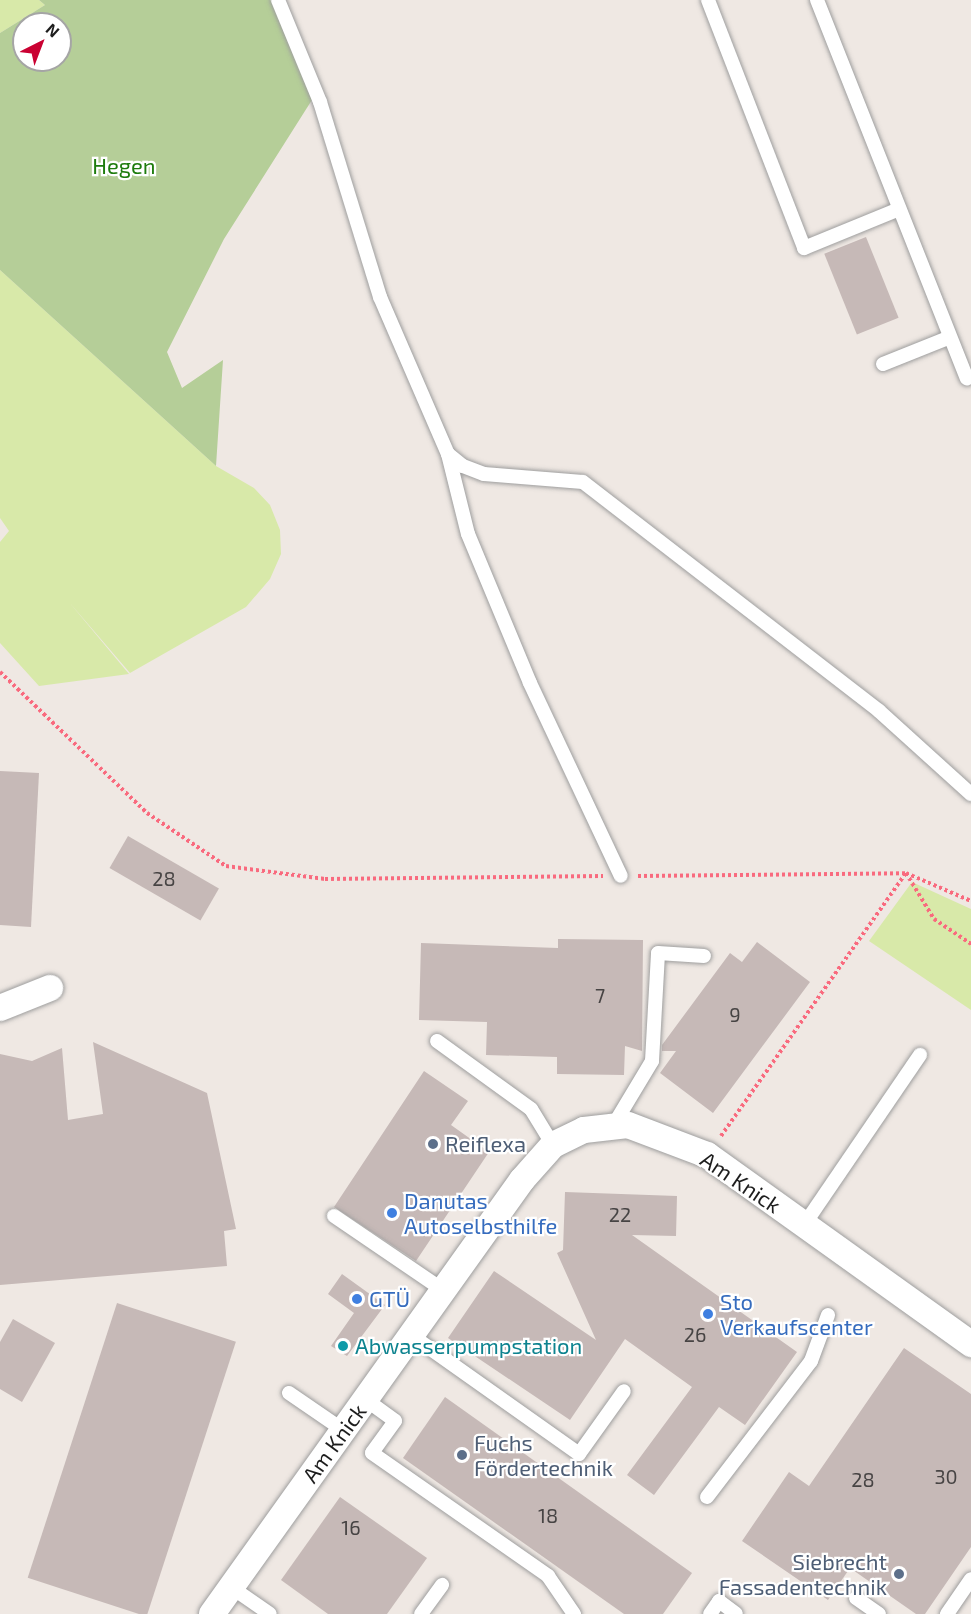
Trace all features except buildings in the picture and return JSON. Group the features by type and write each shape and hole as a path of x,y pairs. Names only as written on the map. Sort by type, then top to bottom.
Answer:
{"street":[{"path":"0,1008 50,988"},
{"name":"Am Knick","path":"212,1614 522,1180 553,1145 584,1130 628,1125 707,1155 971,1344"}],"lane":[{"path":"278,0 320,102 380,297 448,454 472,544 530,683 621,876"},
{"path":"708,0 804,248 899,209"},
{"path":"817,0 967,378"},
{"path":"883,364 950,337"},
{"path":"448,454 463,466 484,474 583,482 879,711 971,794"},
{"path":"613,1126 652,1061 658,953 704,956"},
{"path":"437,1041 531,1109 553,1145"},
{"path":"804,1225 920,1055"},
{"path":"334,1216 443,1290"},
{"path":"707,1497 811,1361 828,1315"},
{"path":"411,1335 579,1454 624,1391"},
{"path":"289,1393 343,1430"},
{"path":"365,1399 395,1421 372,1453 548,1576 574,1614"},
{"path":"947,1614 971,1579"},
{"path":"422,1614 442,1585"},
{"path":"231,1587 270,1614"},
{"path":"856,1598 879,1614"},
{"path":"710,1614 719,1601 736,1614"}],"path":[{"path":"0,672 147,813 226,866 325,879 906,873 971,901"},
{"path":"906,873 934,919 971,945"},
{"path":"707,1155 906,873"}],"green space":[{"path":"0,0 39,0 45,5 34,12 12,12 12,26 0,33"},
{"name":"Hegen","path":"39,0 280,0 317,92 224,239 167,352 182,388 223,360 216,466 0,270 0,33 12,26 12,72 72,72 72,12 34,12 45,5"},
{"path":"0,270 216,466 254,488 270,505 280,530 281,554 270,579 246,607 130,673 69,602 129,674 39,686 0,643 0,542 9,531 0,518"},
{"path":"912,882 971,909 971,1010 869,941"}],"place":[{"name":"Reiflexa","path":"433,1144"},
{"name":"Danutas Autoselbsthilfe","path":"392,1213"},
{"name":"GTÜ","path":"357,1299"},
{"name":"Sto Verkaufscenter","path":"708,1314"},
{"name":"Abwasserpumpstation","path":"343,1346"},
{"name":"Fuchs Fördertechnik","path":"462,1455"},
{"name":"Siebrecht Fassadentechnik","path":"899,1574"}]}
